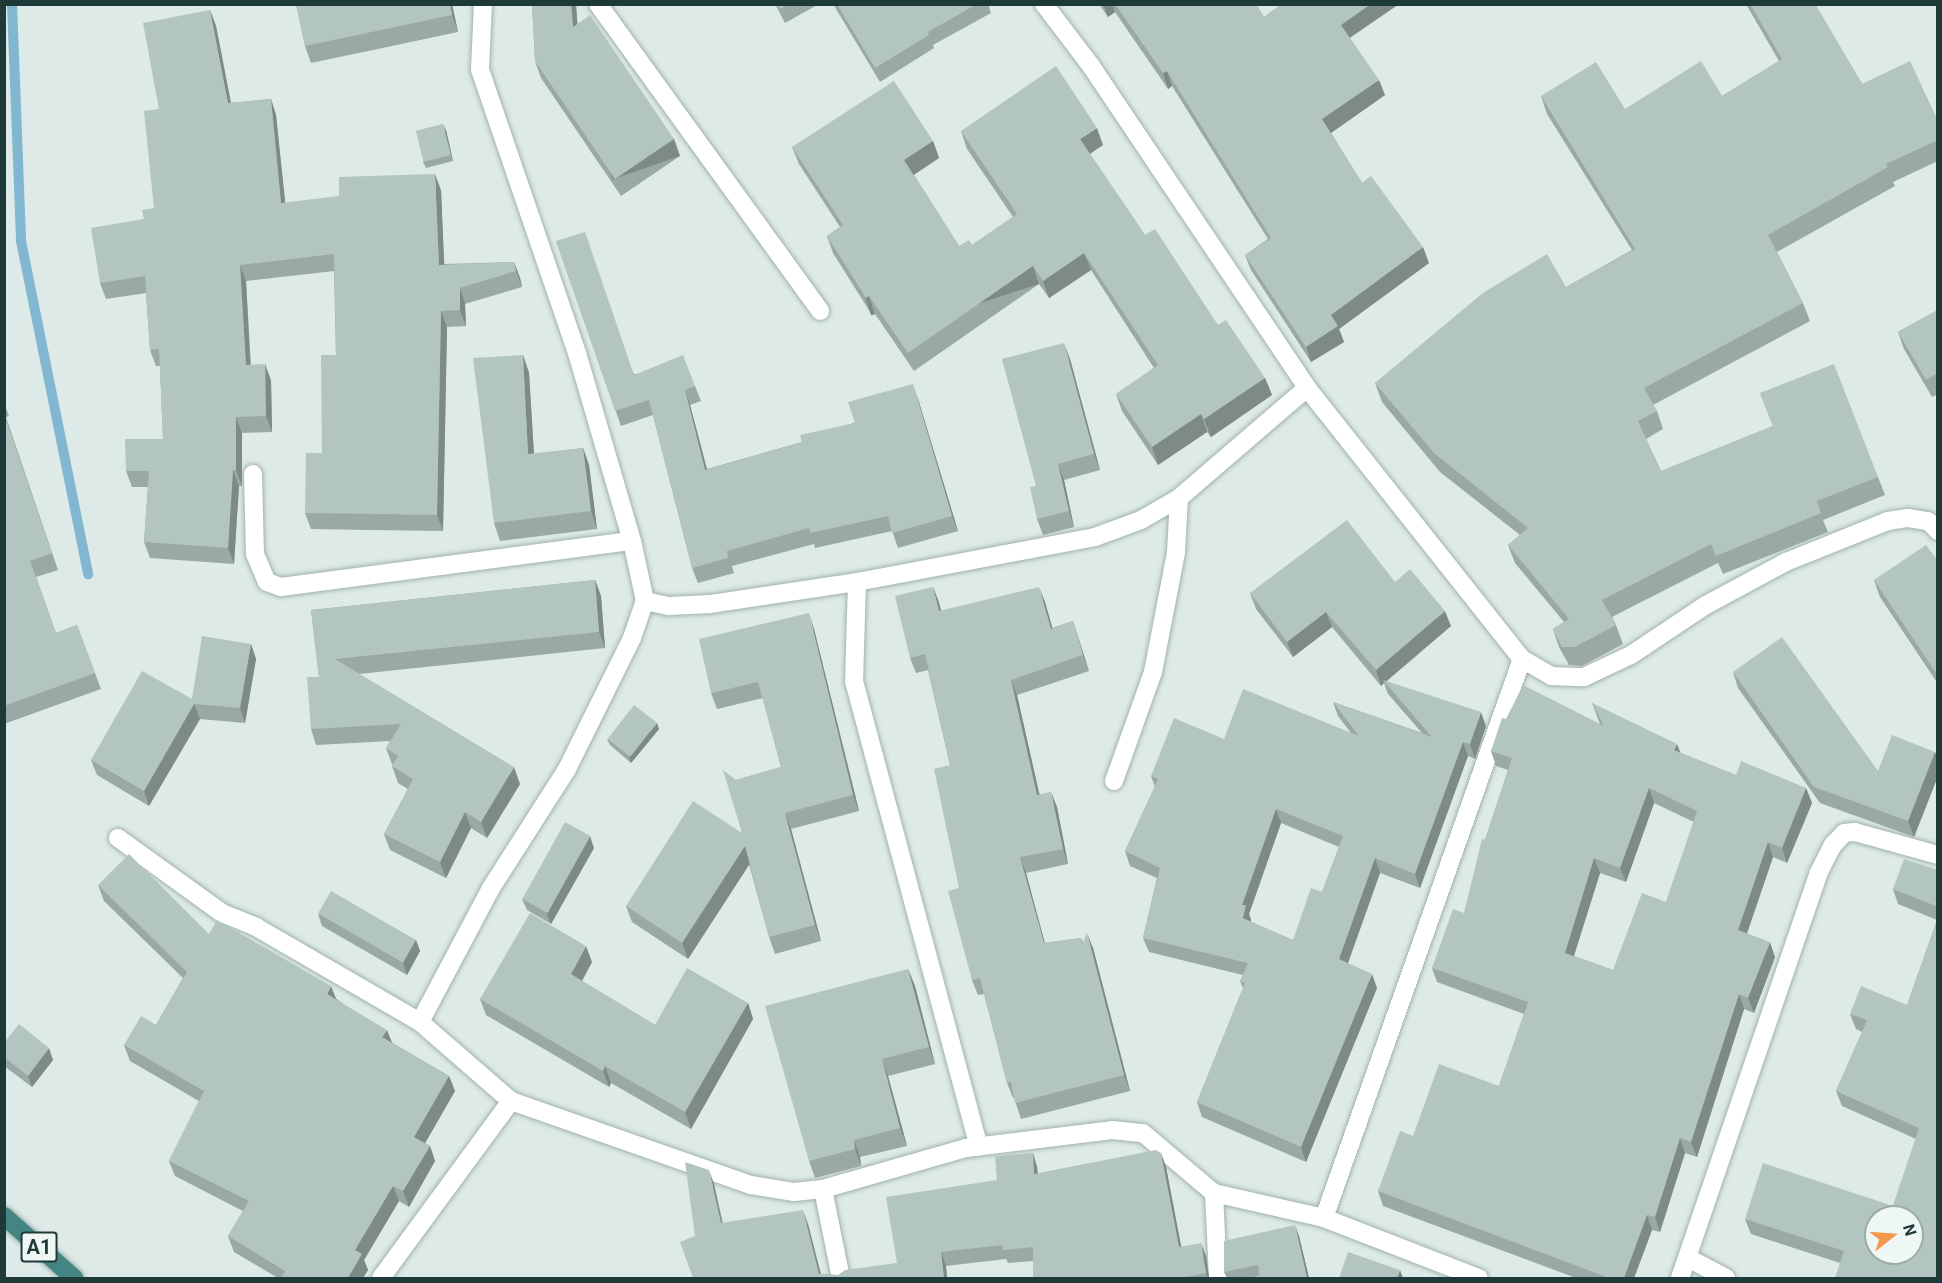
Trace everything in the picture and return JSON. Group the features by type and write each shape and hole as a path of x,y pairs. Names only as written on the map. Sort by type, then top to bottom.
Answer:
{"highway":[{"name":"A1","path":"4,1216 74,1278"}],"street":[{"path":"420,1022 491,888 567,769 628,648 645,601 632,541 577,353 480,69 483,4"},
{"path":"598,4 820,311"},
{"path":"1044,4 1091,66 1307,388 1522,659 1551,676 1584,677 1631,656 1706,605 1786,562 1888,521 1908,518 1928,521 1938,531"},
{"path":"645,601 669,606 710,604 857,582 1095,537 1141,520 1179,498 1307,388"},
{"path":"253,474 255,554 267,582 281,587 632,541"},
{"path":"1114,781 1153,672 1176,552 1179,498"},
{"path":"857,582 854,681 979,1146"},
{"path":"1324,1218 1522,659"},
{"path":"1680,1278 1818,874 1833,845 1844,833 1855,831 1938,855"},
{"path":"118,838 222,914 256,927 420,1022 511,1101 751,1185 794,1192 823,1189 979,1146 1112,1130 1143,1133 1214,1193 1324,1218 1479,1278"},
{"path":"381,1278 511,1101"},
{"path":"823,1189 841,1278"},
{"path":"1214,1193 1218,1278"},
{"path":"1688,1258 1726,1278"}],"building":[{"path":"296,4 450,4 452,15 305,46"},
{"path":"532,4 571,4 573,27 590,15 674,139 615,179 535,61"},
{"path":"777,4 788,4 780,9"},
{"path":"837,4 977,4 928,32 929,35 875,68"},
{"path":"1115,4 1256,4 1264,17 1282,4 1371,4 1341,25 1379,80 1322,119 1362,183 1371,176 1423,247 1331,315 1338,326 1306,347 1245,255 1271,238 1167,71 1163,73"},
{"path":"1750,4 1815,4 1862,84 1910,61 1938,121 1938,140 1886,164 1888,167 1768,235 1803,303 1644,388 1657,411 1638,421 1661,471 1773,426 1760,393 1834,364 1878,477 1817,501 1821,513 1716,556 1711,544 1602,600 1616,625 1575,647 1562,647 1553,629 1569,619 1508,545 1528,528 1434,453 1375,383 1483,293 1547,254 1566,287 1635,249 1541,96 1596,62 1625,109 1701,61 1722,96 1782,59"},
{"path":"210,10 228,103 271,99 281,203 339,196 339,177 435,174 439,265 514,262 516,271 460,288 460,310 441,311 437,515 305,513 306,453 322,453 321,355 336,355 334,254 240,265 246,365 265,364 266,416 236,417 236,470 233,470 228,548 144,542 149,471 126,471 125,439 163,439 159,349 150,350 145,276 100,283 91,228 144,219 142,210 154,208 144,111 159,109 143,23"},
{"path":"1056,66 1097,128 1080,139 1145,235 1155,229 1218,325 1226,320 1265,378 1204,419 1201,414 1152,447 1116,394 1158,365 1084,253 1043,281 1033,266 908,353 869,296 866,298 827,236 843,225 792,147 894,81 933,141 904,160 959,246 969,240 972,245 1017,214 961,131"},
{"path":"443,124 451,155 424,162 416,131"},
{"path":"585,232 634,375 683,355 695,386 685,390 705,470 802,442 800,435 855,423 848,402 913,384 952,516 892,533 888,516 810,533 809,528 727,551 728,558 692,568 649,400 615,411 556,241"},
{"path":"1938,310 1938,373 1926,380 1898,332"},
{"path":"1064,343 1094,454 1058,464 1069,511 1037,519 1030,487 1036,486 1002,359"},
{"path":"523,355 528,454 583,448 591,511 494,523 473,358"},
{"path":"4,414 52,553 30,561 56,633 77,625 95,673 4,706"},
{"path":"1347,520 1395,582 1410,569 1445,611 1376,670 1326,612 1287,642 1250,593"},
{"path":"1926,545 1938,561 1938,676 1874,580"},
{"path":"595,580 599,632 335,659 514,767 481,822 465,812 440,862 384,834 413,779 392,766 398,756 386,748 401,724 311,729 307,677 319,677 311,610"},
{"path":"933,587 939,611 1039,587 1051,629 1073,621 1083,655 1011,680 1037,795 1051,792 1063,849 1020,857 1044,943 1081,938 1082,945 1087,933 1124,1075 1015,1103 1011,1082 1007,1083 980,978 972,980 948,891 959,888 934,769 950,765 925,654 910,658 895,596"},
{"path":"809,613 853,795 785,813 815,925 769,937 745,846 682,943 626,906 693,801 742,833 723,770 736,780 781,767 758,682 711,693 699,639"},
{"path":"202,636 251,644 240,708 194,704 144,791 91,760 142,671 192,699"},
{"path":"1782,637 1878,771 1892,735 1935,752 1908,821 1814,787 1733,672"},
{"path":"1383,680 1481,712 1470,744 1463,742 1415,874 1375,858 1339,959 1372,974 1301,1147 1197,1102 1245,983 1240,981 1248,963 1143,938 1160,868 1125,851 1158,779 1151,776 1174,718 1224,739 1243,689 1359,736 1333,702 1432,737","holes":["1276,809 1343,836 1322,892 1311,888 1293,940 1243,918 1246,905 1242,905"]},
{"path":"1523,685 1604,726 1592,703 1677,744 1674,750 1736,775 1741,761 1806,788 1782,848 1768,842 1738,930 1770,942 1748,998 1739,994 1691,1142 1680,1138 1655,1217 1647,1215 1624,1278 1609,1278 1378,1191 1400,1131 1413,1136 1439,1064 1499,1086 1528,1002 1432,968 1453,909 1464,913 1482,839 1485,840 1512,758 1491,751 1502,718 1506,719","holes":["1649,788 1697,811 1666,902 1642,893 1613,970 1565,953 1594,858 1620,868"]},
{"path":"634,705 657,723 630,757 608,739"},
{"path":"565,822 590,836 548,913 522,899"},
{"path":"129,854 209,934 217,920 331,986 327,994 387,1030 382,1037 449,1076 414,1137 430,1146 403,1191 393,1186 355,1250 362,1254 348,1278 281,1278 285,1271 228,1236 249,1201 169,1161 204,1091 124,1045 141,1016 156,1025 187,972 98,885"},
{"path":"1904,859 1938,870 1938,907 1893,889"},
{"path":"331,891 416,940 403,963 318,914"},
{"path":"530,913 586,946 571,974 655,1025 687,968 748,1003 685,1112 605,1066 603,1071 480,999"},
{"path":"1938,918 1938,1278 1835,1278 1844,1251 1745,1219 1763,1163 1890,1205 1864,1205 1864,1265 1924,1265 1924,1205 1893,1205 1919,1128 1836,1091 1867,1020 1850,1014 1861,986 1907,1005"},
{"path":"908,969 929,1047 882,1059 900,1128 854,1140 855,1149 809,1161 765,1006"},
{"path":"19,1024 49,1048 28,1076 4,1057 4,1043"},
{"path":"1156,1150 1161,1153 1179,1247 1201,1243 1206,1273 1186,1278 1033,1278 1033,1247 1003,1250 1002,1245 941,1252 944,1278 693,1278 680,1242 695,1236 685,1162 709,1170 721,1223 803,1210 819,1274 838,1275 845,1270 897,1263 886,1197 997,1180 995,1156 1033,1153 1034,1174"},
{"path":"1295,1225 1307,1278 1260,1278 1258,1265 1224,1272 1224,1241"},
{"path":"1348,1252 1400,1270 1397,1278 1339,1278"}],"waterway":[{"path":"12,4 21,241 88,574"}]}
